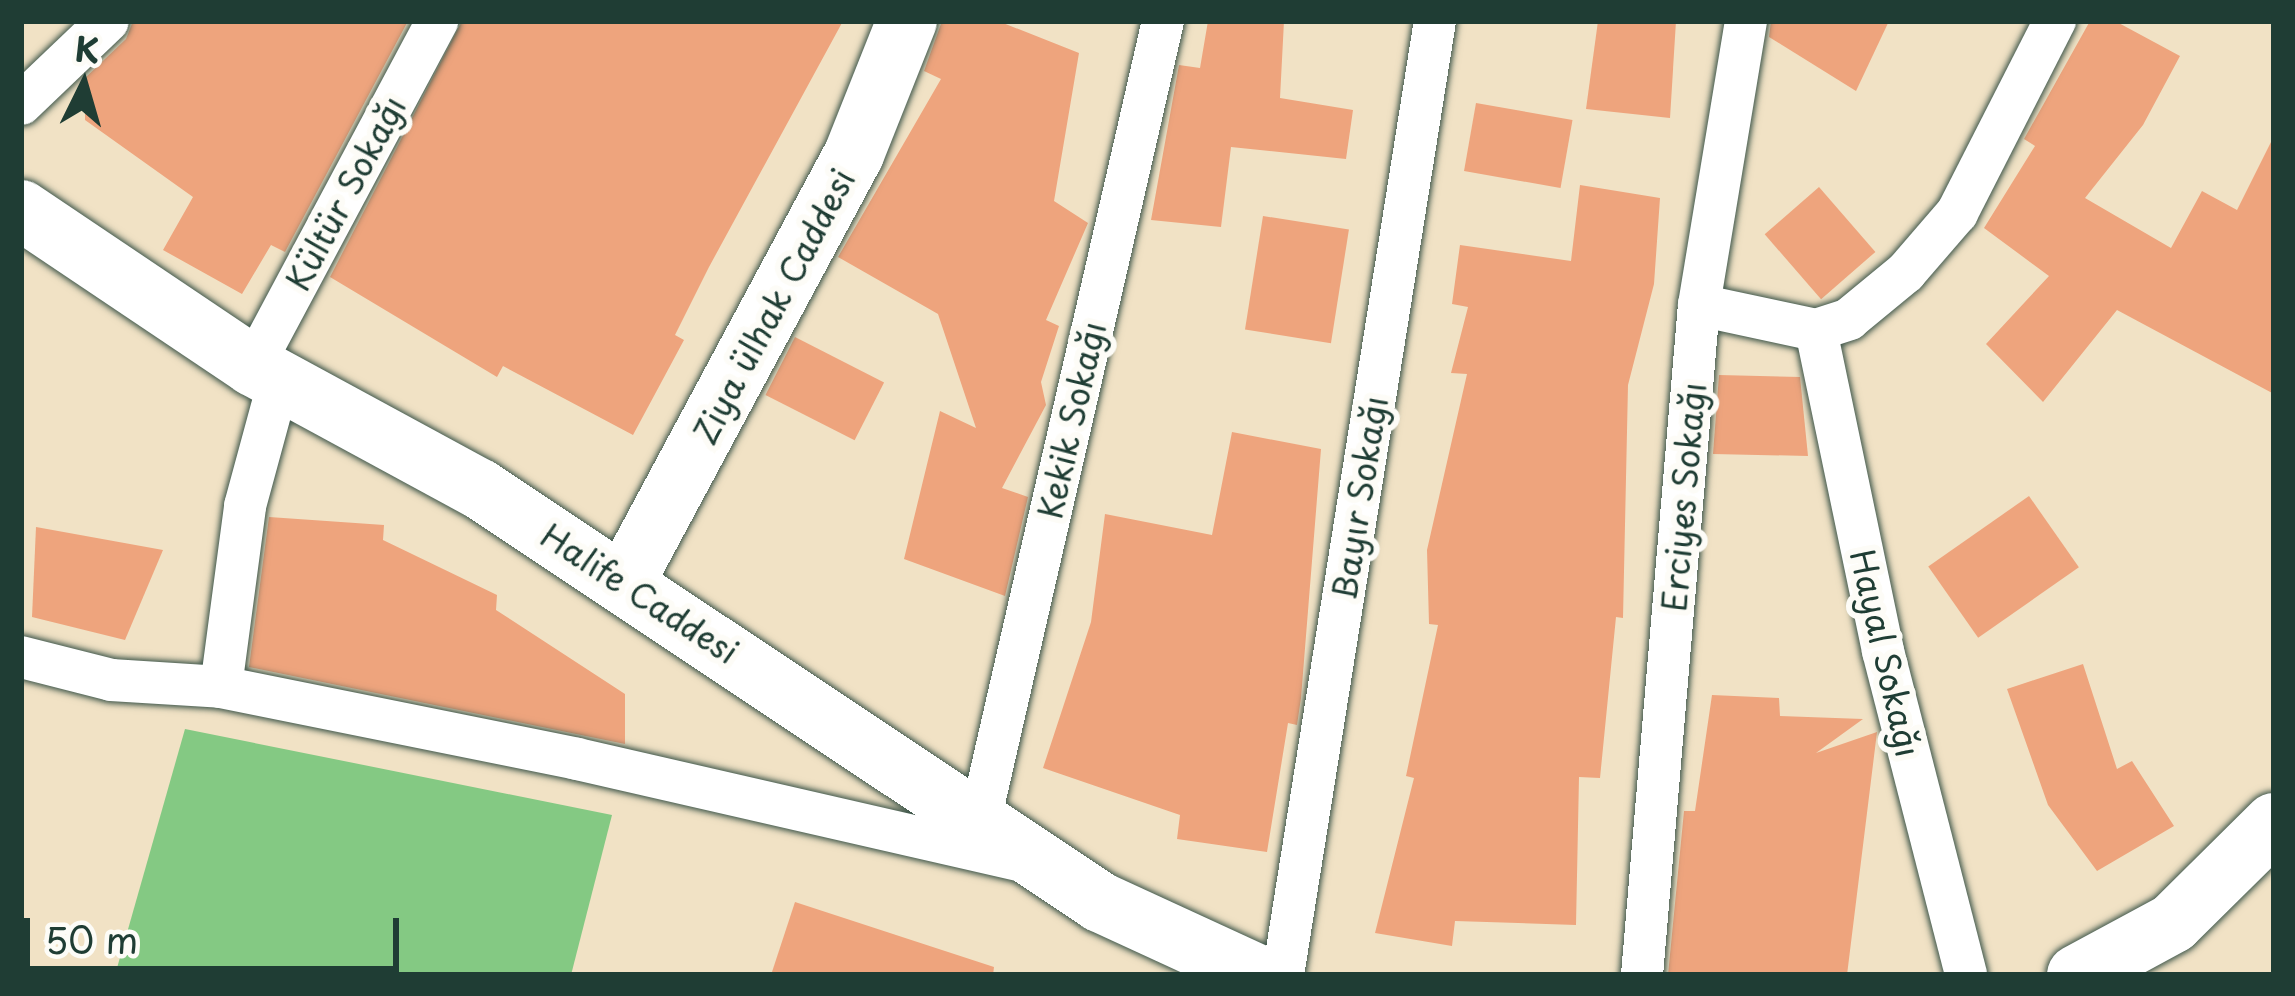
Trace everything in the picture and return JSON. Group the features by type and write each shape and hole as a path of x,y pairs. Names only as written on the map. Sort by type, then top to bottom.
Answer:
{"street":[{"path":"21,104 109,21"},
{"name":"Kültür Sokağı","path":"221,687 266,373 437,21"},
{"name":"Ziya ülhak Caddesi","path":"624,583 854,154 908,21"},
{"name":"Kekik Sokağı","path":"980,820 1163,21"},
{"name":"Bayır Sokağı","path":"1283,975 1435,21"},
{"name":"Erciyes Sokağı","path":"1642,975 1699,305 1746,21"},
{"path":"1699,305 1816,330 1863,308 1957,213 2055,21"},
{"name":"Halife Caddesi","path":"21,210 266,373 480,489 1119,912 1259,975"},
{"name":"Hayal Sokağı","path":"1816,330 1883,651 1966,975"},
{"path":"21,657 110,680 221,687 1048,867"},
{"path":"2077,975 2174,923 2274,823"}],"green space":[{"path":"185,729 612,815 571,975 115,975"}],"building":[{"path":"133,21 408,21 285,252 271,245 242,294 163,250 193,197 85,120 85,78 126,39"},
{"path":"462,21 843,21 709,267 675,335 684,340 633,435 503,366 497,377 330,277"},
{"path":"942,21 998,21 1079,53 1054,201 1088,223 1046,320 1059,326 1041,382 1046,405 1002,488 1028,497 1005,596 904,559 940,411 976,428 938,314 838,257 941,79 924,71"},
{"path":"1208,21 1284,21 1280,98 1353,110 1346,159 1231,147 1221,227 1151,220 1179,65 1200,68"},
{"path":"1598,21 1676,21 1670,118 1586,109"},
{"path":"1771,21 1889,21 1856,91 1769,37"},
{"path":"2090,21 2115,21 2180,56 2143,125 2085,198 2171,248 2202,191 2237,210 2274,136 2274,394 2117,310 2043,402 1986,344 2049,276 1984,228 2035,146 2024,139"},
{"path":"1476,103 1573,120 1561,188 1464,171"},
{"path":"1580,185 1660,198 1654,284 1628,385 1623,618 1616,617 1600,778 1579,777 1576,925 1455,921 1452,946 1375,933 1414,778 1406,776 1438,625 1429,624 1427,550 1467,374 1451,373 1468,307 1452,304 1460,245 1571,261"},
{"path":"1819,187 1875,252 1821,299 1765,234"},
{"path":"1263,216 1349,230 1331,343 1245,330"},
{"path":"795,337 884,382 855,440 765,395"},
{"path":"1719,375 1800,377 1808,456 1713,454"},
{"path":"1232,432 1321,449 1301,698 1297,725 1288,723 1267,852 1177,839 1180,815 1043,768 1091,622 1105,514 1212,535"},
{"path":"2029,496 2079,567 1978,638 1928,567"},
{"path":"269,517 384,525 383,540 497,595 496,610 625,694 625,744 249,667"},
{"path":"36,527 163,550 125,640 32,617"},
{"path":"2083,664 2117,769 2132,761 2174,826 2097,871 2048,805 2007,689"},
{"path":"1712,695 1779,698 1780,716 1863,719 1816,753 1877,732 1847,975 1668,975 1684,811 1695,811"},
{"path":"795,902 994,967 993,975 771,975"}]}
